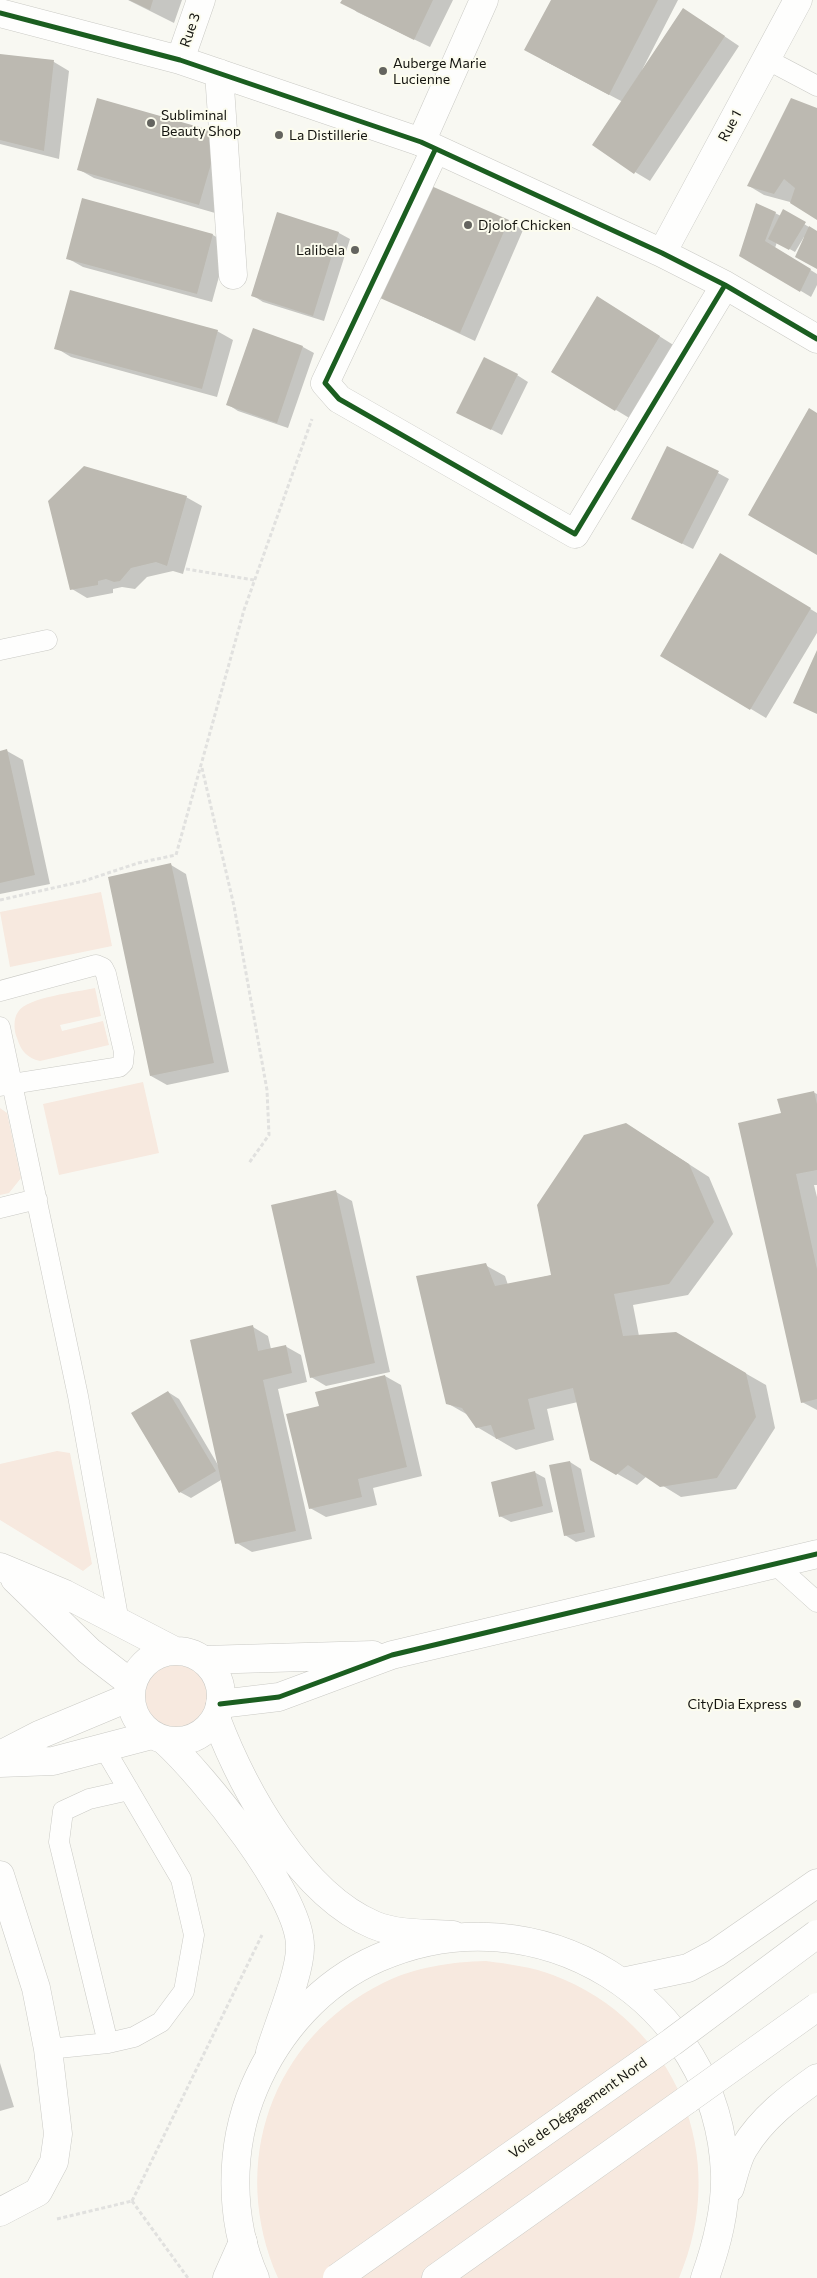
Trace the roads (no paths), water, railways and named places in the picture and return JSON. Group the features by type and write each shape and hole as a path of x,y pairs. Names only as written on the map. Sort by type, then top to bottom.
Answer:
{"main road":[{"name":"Rue 3","path":"180,60 201,0"},
{"path":"484,0 428,146 325,383 339,399 576,534 725,285"},
{"name":"Rue 1","path":"662,253 798,0"},
{"path":"0,13 180,60 428,146 662,253 725,285 817,339"},
{"path":"219,73 233,275"},
{"path":"0,1763 17,1764 53,1761 104,1748 158,1738 179,1742 194,1738 206,1730 218,1711 279,1697 392,1655 817,1554"},
{"path":"2,1568 65,1594 173,1650 195,1654 213,1669 218,1680 218,1711 228,1749 259,1809 288,1849 333,1901 375,1926 399,1932 488,1936 541,1943 591,1962 641,1997 665,2021 685,2048 702,2078 722,2141 725,2174 724,2206 720,2231 705,2278"},
{"path":"2,1568 131,1691"},
{"path":"173,1650 159,1653 147,1661 138,1671 131,1691 134,1712 141,1725 182,1756 220,1799 290,1908 300,1936 300,1957 268,2058 248,2101 238,2148 236,2196 243,2242 255,2278"},
{"path":"204,1660 392,1655"},
{"path":"0,1755 131,1691"},
{"path":"0,1875 36,1988 48,2049 58,2134 54,2162 38,2192 0,2212"},
{"path":"622,1982 688,1968 716,1953 817,1884"},
{"name":"Voie de Dégagement Nord","path":"336,2278 672,2042 817,1934"},
{"path":"268,2058 287,2029 310,2004 336,1982 365,1964 396,1950 429,1940 462,1936"},
{"path":"436,2278 817,2007"},
{"path":"724,2206 744,2148 768,2118 790,2097 817,2078"},
{"path":"227,2278 243,2242"}],"lane":[{"path":"766,59 817,86"},
{"path":"0,650 47,640"},
{"path":"0,991 96,964 103,968 106,974 124,1052 123,1062 119,1067 6,1085"},
{"path":"0,1026 6,1085 37,1200 78,1396 119,1622"},
{"path":"0,1208 37,1200"},
{"path":"776,1565 817,1602"},
{"path":"48,2049 108,2043 134,2037 161,2022 184,1991 194,1935 181,1879 104,1748"},
{"path":"108,2043 59,1842 63,1811 89,1799 129,1790"}],"place":[{"name":"Auberge Marie Lucienne","path":"383,71"},
{"name":"Subliminal Beauty Shop","path":"151,123"},
{"name":"La Distillerie","path":"279,135"},
{"name":"Djolof Chicken","path":"468,225"},
{"name":"Lalibela","path":"355,250"},
{"name":"CityDia Express","path":"797,1704"}]}
